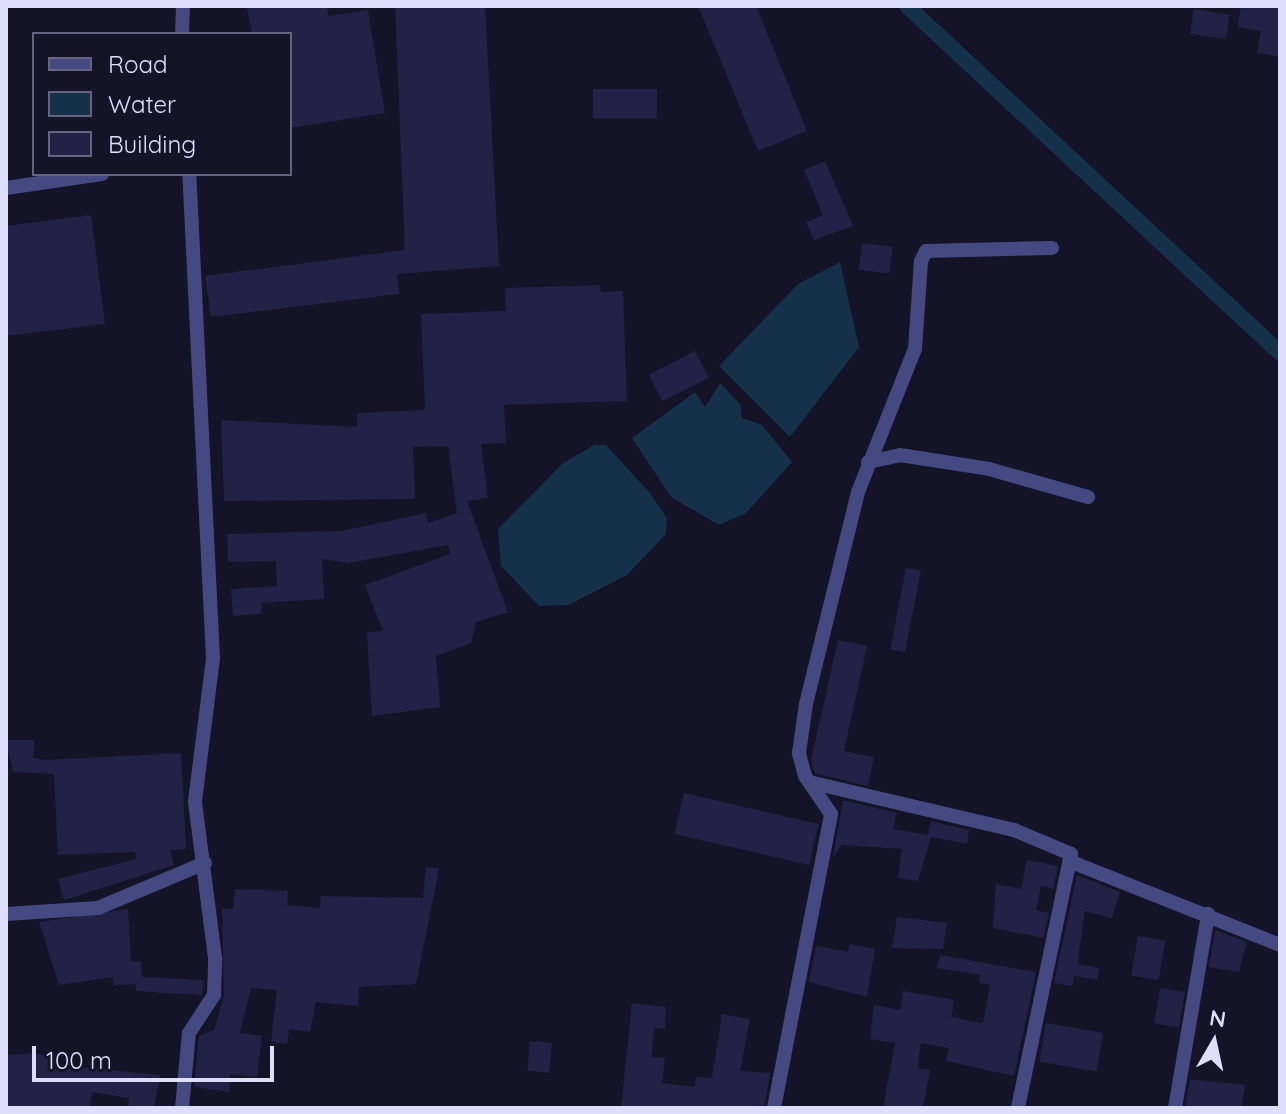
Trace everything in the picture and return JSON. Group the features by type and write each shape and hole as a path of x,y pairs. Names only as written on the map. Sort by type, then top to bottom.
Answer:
{"street":[{"path":"182,32 183,6"},
{"path":"6,188 88,176"},
{"path":"182,1108 189,1033 214,995 205,863 195,801 212,612 189,176"},
{"path":"774,1108 831,814 809,782 799,753 806,704 868,462 915,349 926,251 1052,248"},
{"path":"868,462 900,455 989,469 1088,497"},
{"path":"809,782 1014,830 1052,843 1074,863 1280,945"},
{"path":"6,914 98,908 205,863"},
{"path":"1018,1108 1074,863"},
{"path":"1175,1108 1208,914"}],"water":[{"path":"840,262 859,347 790,437 719,366 798,284"},
{"path":"720,383 740,404 742,418 762,425 792,462 746,513 719,525 671,497 632,438 695,392 705,407"},
{"path":"594,445 606,445 650,493 667,518 666,534 627,575 569,605 539,606 501,566 498,529 562,464"}],"building":[{"path":"247,6 327,6 328,16 368,10 385,113 292,128 292,32 252,32"},
{"path":"395,6 485,6 499,266 397,274 399,294 211,317 205,276 405,250"},
{"path":"698,6 756,6 807,131 758,151"},
{"path":"1241,6 1280,6 1280,57 1257,53 1261,31 1237,27"},
{"path":"1194,9 1230,15 1226,39 1190,34"},
{"path":"593,89 657,89 657,118 593,118"},
{"path":"825,161 853,226 814,240 806,222 823,215 804,170"},
{"path":"91,215 105,324 6,336 6,226"},
{"path":"862,243 893,247 889,274 859,270"},
{"path":"600,285 601,292 623,291 627,401 504,405 506,443 481,444 488,498 467,501 508,612 476,622 471,643 436,656 440,707 372,716 367,632 383,631 365,585 450,554 448,545 348,563 322,559 324,599 261,603 261,614 233,616 231,589 277,586 276,561 228,562 227,534 342,531 426,513 428,523 457,513 448,446 413,447 415,499 224,501 221,420 357,427 357,413 425,410 421,314 506,311 505,288"},
{"path":"695,351 709,378 662,401 649,375"},
{"path":"906,568 921,571 905,652 890,649"},
{"path":"838,640 867,646 844,751 874,757 868,786 815,773 811,760"},
{"path":"6,740 34,740 34,758 45,760 181,753 186,849 170,850 174,865 64,900 58,879 136,859 135,852 58,855 54,774 13,772"},
{"path":"684,793 818,824 809,865 675,834"},
{"path":"843,800 896,813 893,829 928,835 931,821 969,830 967,844 931,837 918,881 898,878 902,849 841,845 833,858"},
{"path":"1027,860 1058,866 1053,889 1041,886 1036,910 1049,913 1043,938 993,928 996,884 1021,889"},
{"path":"426,867 439,868 416,984 359,987 358,1006 316,1002 310,1032 289,1029 287,1044 271,1042 277,990 251,988 240,1033 262,1036 257,1077 231,1074 229,1092 194,1087 199,1036 214,1030 224,996 222,909 233,909 235,889 288,891 287,905 320,908 321,896 423,898"},
{"path":"1077,875 1120,892 1112,918 1085,911 1077,964 1099,968 1097,980 1074,976 1073,986 1054,983"},
{"path":"128,909 131,961 141,961 142,977 204,980 202,995 136,991 136,984 114,985 113,977 59,985 39,922"},
{"path":"897,917 947,923 943,949 892,948"},
{"path":"1215,930 1247,942 1239,972 1209,967"},
{"path":"1138,936 1166,941 1159,980 1131,975"},
{"path":"850,944 875,949 867,997 809,982 816,946 848,952"},
{"path":"940,955 1036,972 1014,1076 946,1061 949,1048 921,1043 917,1068 930,1070 923,1108 883,1108 895,1043 870,1039 874,1005 900,1010 903,991 954,1000 951,1017 983,1023 990,985 979,983 980,975 937,968"},
{"path":"1160,988 1185,992 1179,1027 1154,1024"},
{"path":"632,1003 666,1007 665,1029 654,1028 652,1057 665,1058 662,1083 695,1087 696,1077 712,1078 722,1014 750,1019 740,1071 770,1073 764,1108 621,1108"},
{"path":"1046,1023 1103,1033 1096,1071 1039,1061"},
{"path":"530,1041 552,1043 549,1073 527,1071"},
{"path":"32,1053 61,1058 60,1065 160,1075 154,1108 128,1108 129,1098 92,1092 90,1108 6,1108 6,1055"},
{"path":"1190,1079 1245,1085 1241,1108 1185,1108"}],"waterway":[{"path":"907,6 1280,353"}]}
